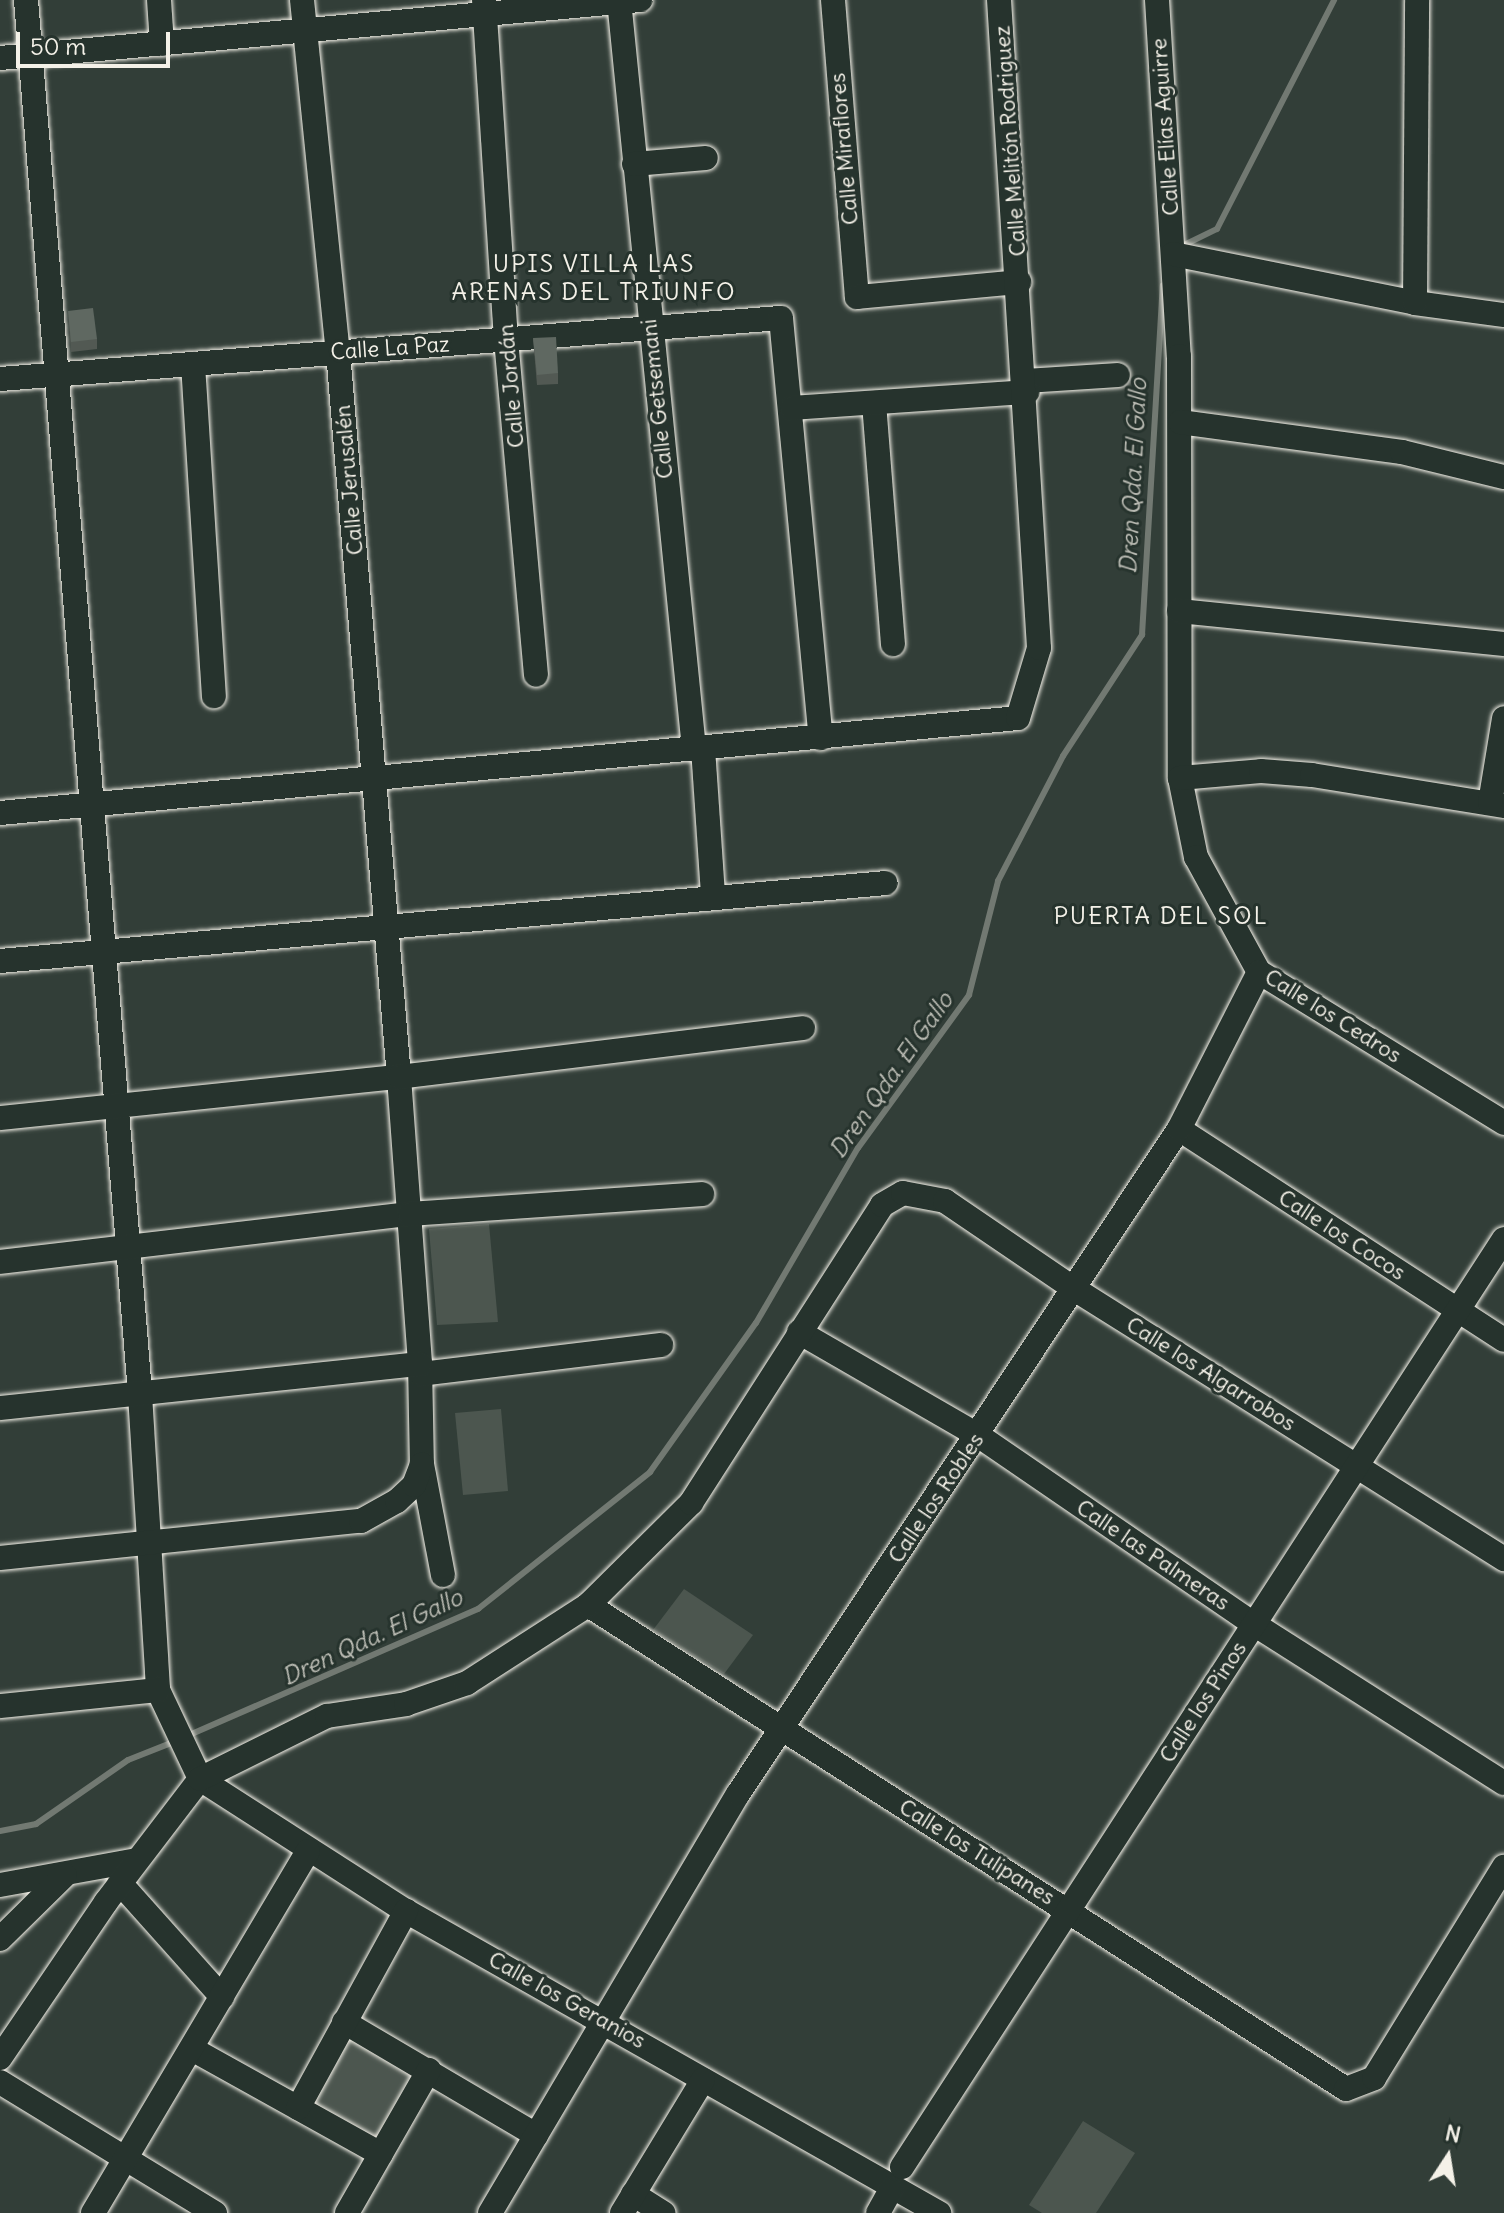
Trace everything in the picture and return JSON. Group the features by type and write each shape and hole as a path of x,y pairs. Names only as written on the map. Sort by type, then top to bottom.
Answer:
{"street":[{"path":"26,0 54,375 140,1394 158,1690 200,1779"},
{"path":"159,0 162,44"},
{"name":"Calle Jerusalén","path":"302,0 338,352 387,928 410,1214 420,1369 422,1464 443,1575"},
{"name":"Calle Miraflores","path":"833,0 857,297 1019,282"},
{"name":"Calle Melitón Rodriguez","path":"821,738 1018,718 1039,648 1026,386 999,0"},
{"name":"Calle Elías Aguirre","path":"1157,0 1180,422"},
{"path":"1415,303 1417,0"},
{"path":"0,58 304,31 485,7 626,1"},
{"name":"Calle Getsemani","path":"626,1 634,164 649,329 713,895"},
{"name":"Calle Jordán","path":"485,7 506,339 536,675"},
{"path":"634,164 706,158"},
{"path":"1173,254 1415,303 1504,315"},
{"name":"Calle La Paz","path":"0,379 781,318 792,408"},
{"path":"193,364 214,696"},
{"path":"0,813 821,738 792,408 874,403 1118,375"},
{"path":"874,403 893,644"},
{"path":"1180,422 1402,452 1504,477"},
{"name":"Calle los Cedros","path":"1180,422 1180,778 1196,857 1259,972 1504,1123"},
{"path":"1179,611 1504,644"},
{"path":"1180,778 1261,771 1312,775 1497,805 1504,718"},
{"path":"0,961 387,928 713,895 886,883"},
{"name":"Calle los Robles","path":"490,2213 601,2018 781,1727 979,1436 1179,1129 1259,972"},
{"path":"0,1118 399,1077 803,1028"},
{"name":"Calle los Cocos","path":"1179,1129 1504,1340"},
{"name":"Calle los Algarrobos","path":"799,1332 882,1205 903,1193 917,1192 945,1201 1076,1290 1504,1559"},
{"path":"0,1262 128,1250 410,1214 702,1194"},
{"name":"Calle los Pinos","path":"902,2167 1504,1239"},
{"path":"0,2058 120,1883 200,1779 327,1716 406,1704 467,1683 588,1605 691,1503 799,1332"},
{"name":"Calle las Palmeras","path":"799,1332 979,1436 1254,1624 1504,1783"},
{"path":"0,1408 661,1345"},
{"path":"0,1558 361,1521 397,1501 414,1485 422,1464"},
{"name":"Calle los Tulipanes","path":"588,1605 1068,1910 1331,2082 1356,2089 1367,2084 1504,1867"},
{"path":"0,1706 158,1690"},
{"name":"Calle los Geranios","path":"200,1779 406,1911 601,2018 891,2190 939,2213"},
{"path":"93,2213 308,1851"},
{"path":"0,1885 137,1860"},
{"path":"0,1939 65,1875"},
{"path":"120,1883 222,1997"},
{"path":"298,2108 406,1911"},
{"path":"344,2022 536,2135"},
{"path":"192,2049 381,2154"},
{"path":"347,2213 429,2070"},
{"path":"664,2213 627,2204 703,2080"},
{"path":"0,2082 215,2213"},
{"path":"878,2213 891,2190"}],"shaded area":[{"path":"489,1224 498,1322 437,1325 429,1229"},
{"path":"501,1409 508,1491 463,1495 455,1413"},
{"path":"684,1589 753,1635 724,1674 653,1630"},
{"path":"349,2031 419,2070 379,2143 310,2102"},
{"path":"1083,2121 1135,2153 1096,2213 1042,2213 1029,2205"}],"building":[{"path":"93,308 97,339 71,342 68,311"},
{"path":"556,337 558,373 537,375 533,338"}],"waterway":[{"name":"Dren Qda. El Gallo","path":"1182,246 1217,229 1334,0"},
{"name":"Dren Qda. El Gallo","path":"187,1736 478,1609 650,1472 756,1323 858,1148 969,995 998,881 1063,756 1142,635 1163,286"},
{"name":"Dren Qda. El Gallo","path":"0,1831 36,1824 128,1760 176,1741"}],"district":[{"name":"UPIS VILLA LAS ARENAS DEL TRIUNFO","path":"594,278"},
{"name":"PUERTA DEL SOL","path":"1161,916"}]}
